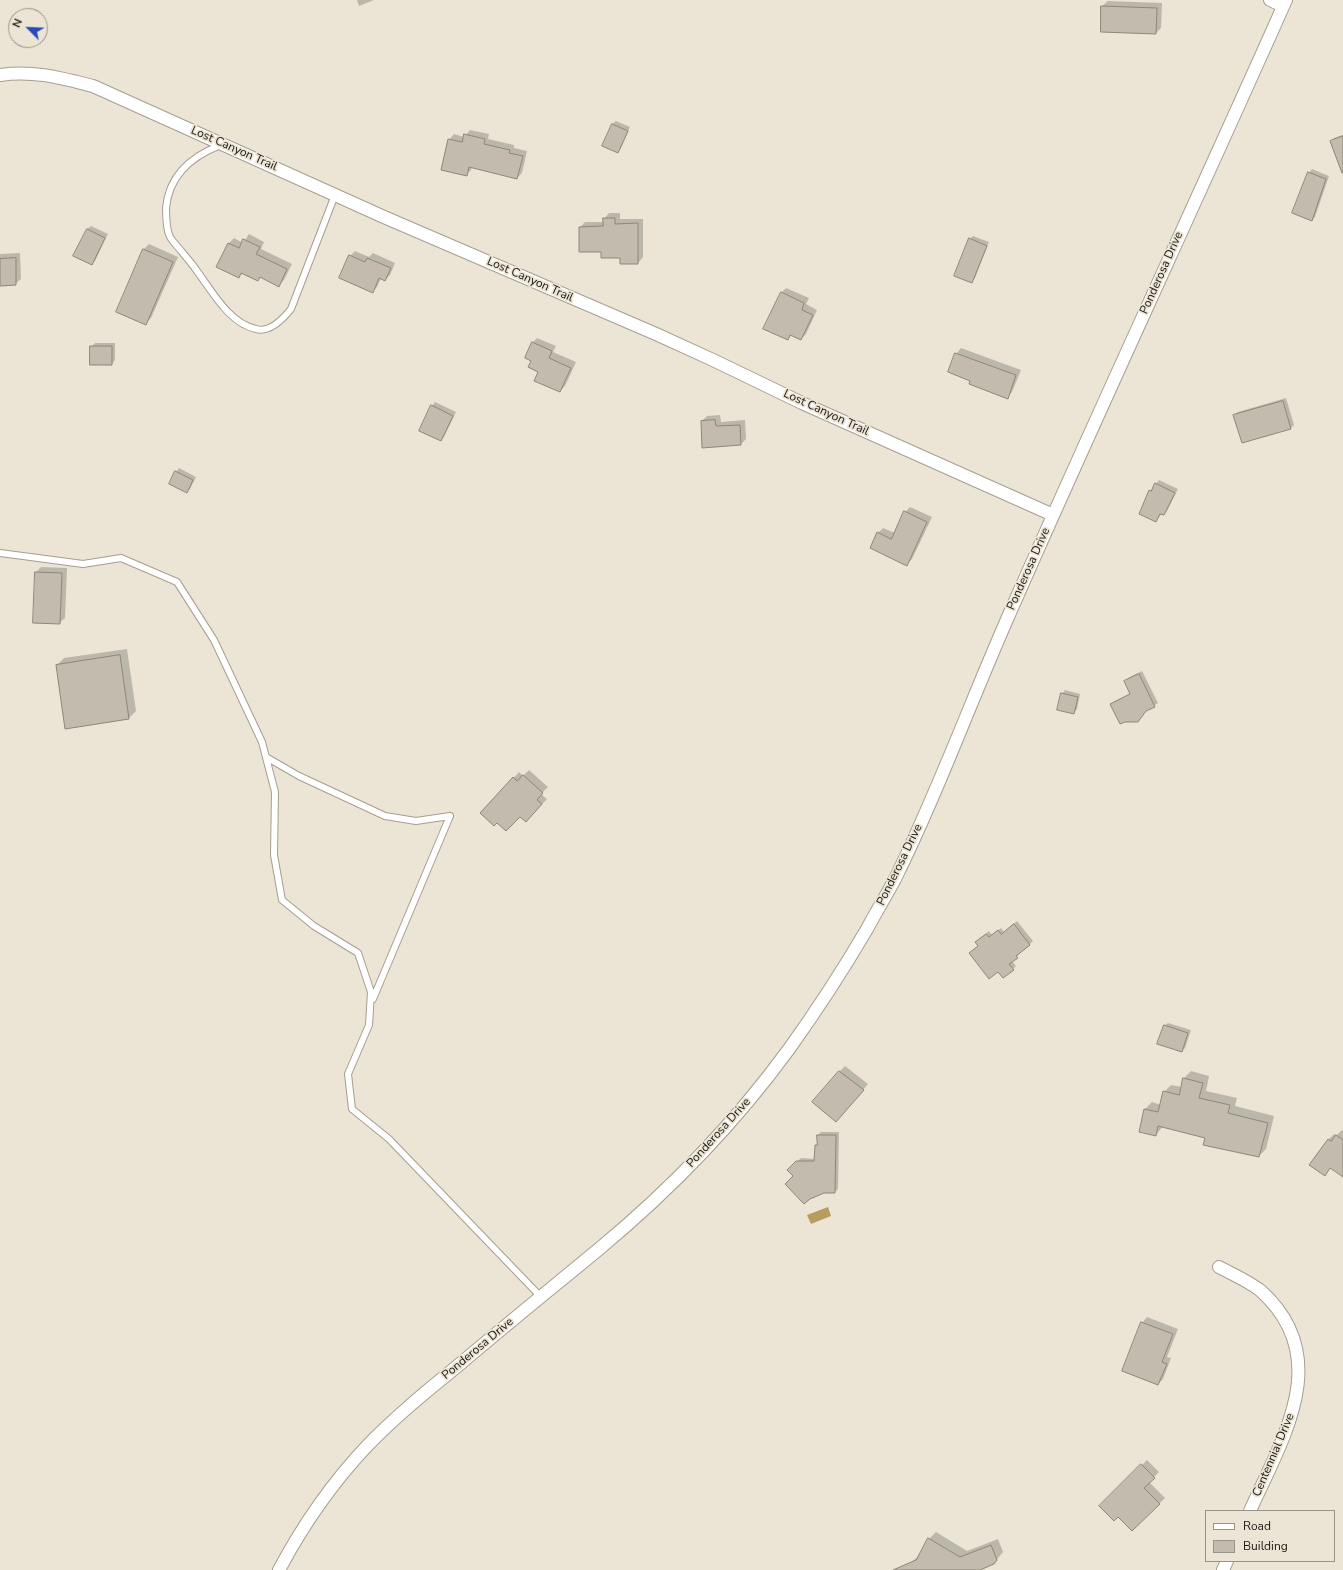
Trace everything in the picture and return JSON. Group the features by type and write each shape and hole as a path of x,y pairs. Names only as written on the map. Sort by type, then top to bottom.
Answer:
{"street":[{"path":"1270,0 1285,3"},
{"name":"Ponderosa Drive","path":"279,1570 302,1530 318,1507 334,1485 367,1446 403,1411 633,1220 694,1161 767,1077 788,1050 832,986 894,882 1053,515 1285,3"},
{"name":"Lost Canyon Trail","path":"0,75 13,73 35,73 93,86 534,282 664,338 802,403 1053,515"},
{"name":"Centennial Drive","path":"1219,1267 1260,1290 1273,1304 1283,1317 1291,1332 1299,1366 1299,1383 1291,1418 1250,1510"}],"lane":[{"path":"224,144 208,150 188,164 178,174 168,195 166,217 170,238 191,263 216,298 241,324 258,330 269,328 284,318 291,309 335,194"},
{"path":"0,553 83,564 122,558 177,582 214,640 262,742 275,792 274,856 282,900 314,926 358,954 371,992 369,1025 348,1074 352,1109 389,1139 541,1297"},
{"path":"266,757 299,776 385,816 416,821 450,816 370,1004"}],"shaded area":[{"path":"828,1207 831,1216 811,1224 807,1215"}],"building":[{"path":"1101,6 1157,8 1156,34 1101,32"},
{"path":"612,124 628,131 618,153 602,146"},
{"path":"464,134 485,139 484,144 510,150 509,153 523,156 517,179 469,167 467,176 441,170 448,139 462,142"},
{"path":"1343,136 1343,173 1342,173 1330,141"},
{"path":"1308,172 1326,179 1312,221 1292,213"},
{"path":"603,218 615,218 615,224 638,223 638,264 620,264 620,258 601,258 601,252 579,252 579,227 603,226"},
{"path":"87,229 105,238 92,265 73,256"},
{"path":"969,238 987,246 972,283 954,276"},
{"path":"243,239 260,247 256,254 287,269 279,287 260,277 258,281 241,273 239,278 216,267 228,243 239,248"},
{"path":"143,249 173,262 146,325 116,312"},
{"path":"349,255 365,262 367,258 391,268 385,281 379,278 373,293 339,278"},
{"path":"16,258 16,285 0,286 0,259"},
{"path":"781,292 804,303 802,310 813,315 801,340 790,335 788,340 763,329"},
{"path":"532,342 552,351 549,358 571,368 560,392 534,381 538,372 528,367 531,361 525,358"},
{"path":"90,346 112,346 112,365 90,365"},
{"path":"955,353 1016,375 1008,399 969,384 970,381 948,372"},
{"path":"1283,401 1291,429 1242,443 1233,415"},
{"path":"431,405 453,416 441,441 419,431"},
{"path":"715,420 716,426 740,425 741,445 702,448 701,421"},
{"path":"175,471 193,480 187,493 169,484"},
{"path":"1155,483 1175,493 1164,515 1160,514 1156,522 1139,514 1149,490 1151,491"},
{"path":"904,511 927,522 907,566 870,548 877,532 891,539"},
{"path":"35,572 62,573 60,624 33,623"},
{"path":"120,655 129,719 65,729 56,665"},
{"path":"1139,674 1155,707 1146,711 1138,722 1125,722 1120,724 1110,704 1130,694 1124,681"},
{"path":"1061,693 1078,697 1074,714 1057,710"},
{"path":"523,775 543,793 537,800 542,804 526,822 520,817 506,831 497,823 494,826 480,813 513,777 517,781"},
{"path":"1014,924 1030,945 1016,956 1018,958 1009,964 1014,970 1003,978 998,972 989,979 969,953 978,946 975,942 986,934 989,937 998,930 1001,934"},
{"path":"1164,1025 1188,1033 1182,1052 1157,1044"},
{"path":"839,1071 864,1090 836,1122 812,1102"},
{"path":"1183,1078 1203,1083 1199,1098 1230,1105 1228,1113 1268,1123 1259,1157 1203,1145 1205,1138 1158,1126 1156,1136 1139,1132 1144,1109 1158,1112 1163,1091 1179,1095"},
{"path":"817,1135 836,1135 835,1193 824,1193 810,1199 804,1204 785,1184 793,1176 787,1170 796,1161 814,1161"},
{"path":"1336,1135 1343,1140 1343,1177 1330,1168 1325,1176 1309,1165 1328,1139 1331,1141"},
{"path":"1141,1322 1173,1334 1162,1362 1167,1364 1158,1385 1122,1371"},
{"path":"1141,1464 1155,1478 1144,1488 1160,1504 1132,1531 1118,1517 1114,1521 1099,1506"},
{"path":"928,1538 960,1557 991,1545 997,1560 994,1564 980,1570 893,1570 916,1560"}]}
